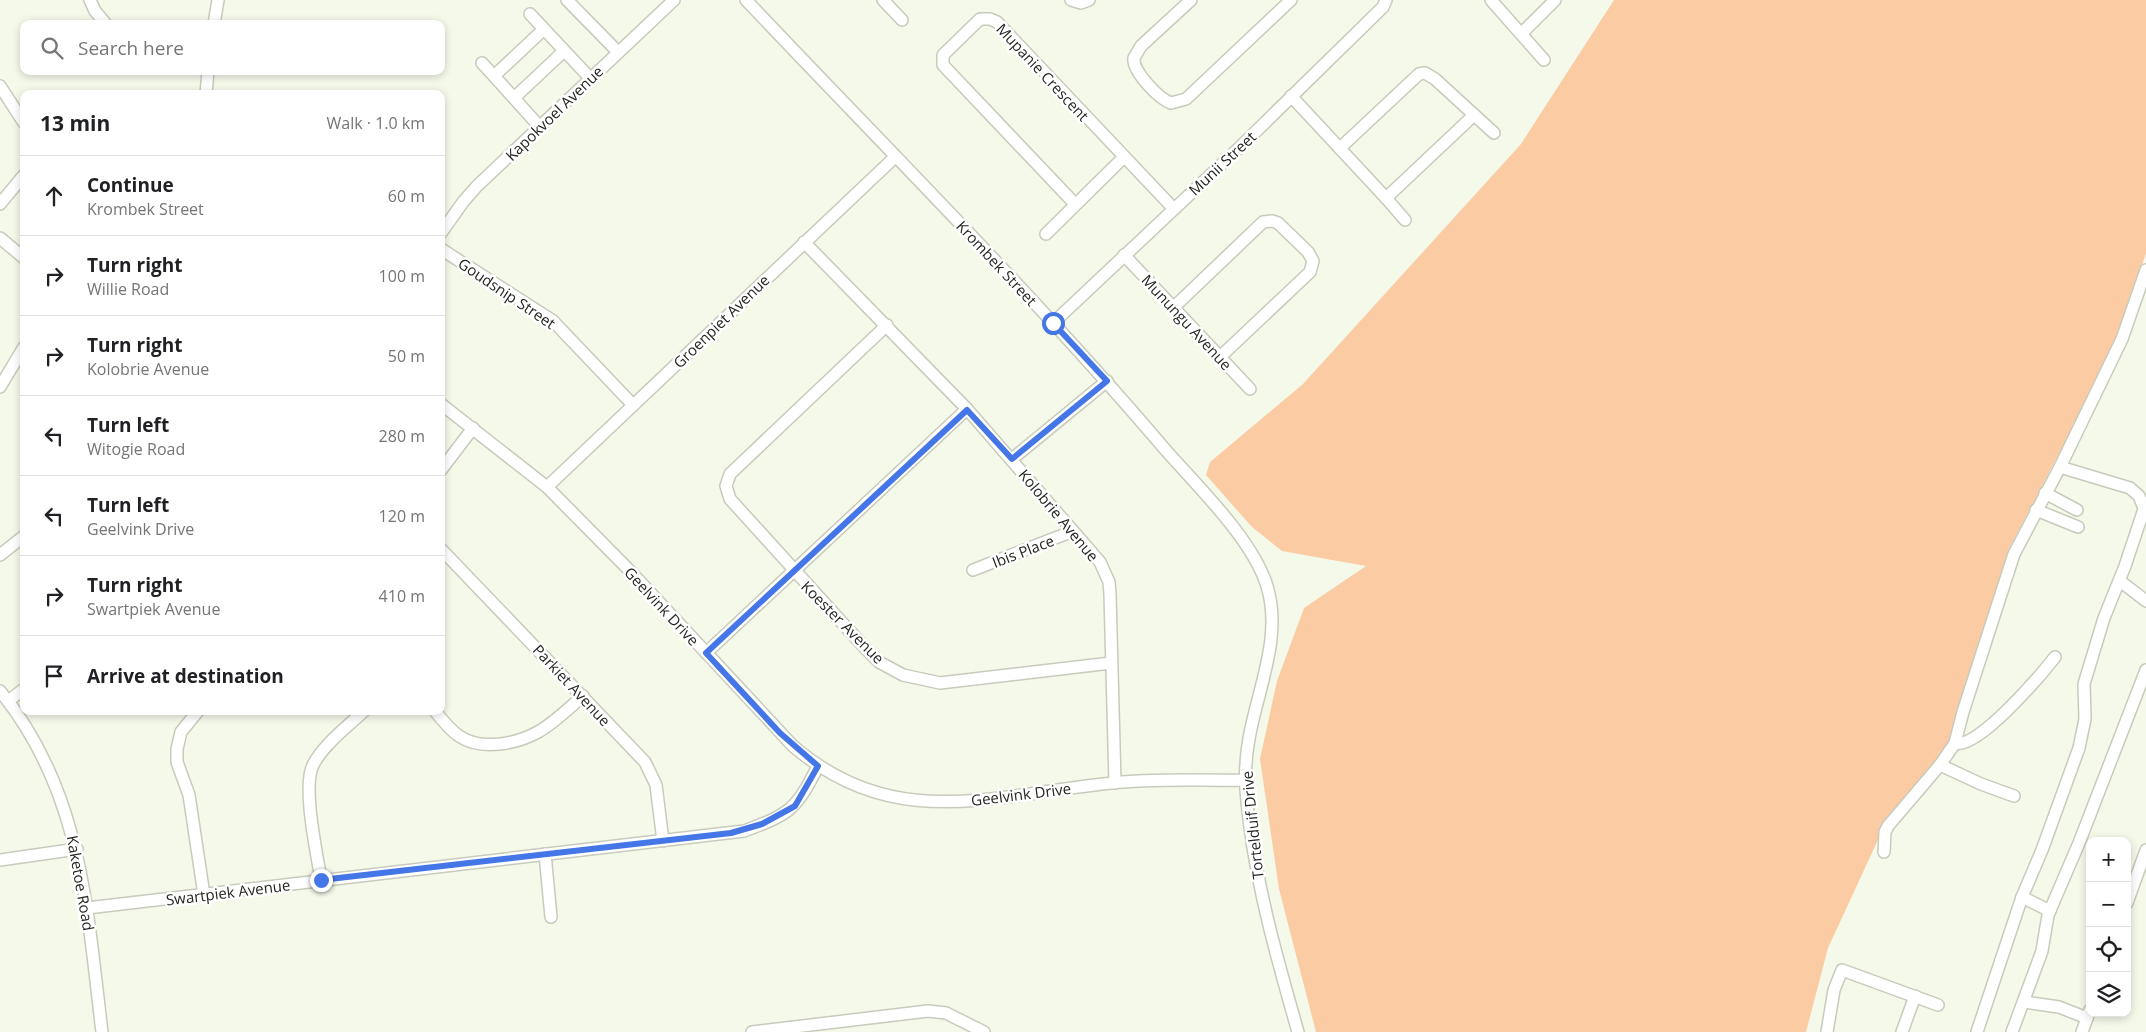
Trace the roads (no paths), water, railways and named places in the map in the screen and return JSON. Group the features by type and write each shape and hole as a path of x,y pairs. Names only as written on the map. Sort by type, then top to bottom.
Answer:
{"street":[{"path":"90,0 95,11 103,20"},
{"path":"215,20 218,0"},
{"path":"567,0 618,52"},
{"name":"Kapokvoel Avenue","path":"445,227 463,202 539,126 674,0"},
{"name":"Krombek Street","path":"746,0 1107,381 1247,546 1258,562 1267,586 1272,616"},
{"path":"883,0 902,20"},
{"path":"1072,0 1081,3 1089,0"},
{"path":"1191,0 1135,53 1133,62 1136,70 1164,99 1171,103 1179,103 1291,0"},
{"name":"Munii Street","path":"1053,323 1384,8 1386,0"},
{"path":"1491,0 1544,60"},
{"path":"1522,33 1555,0"},
{"path":"530,14 590,78"},
{"name":"Mupanie Crescent","path":"1075,204 943,65 943,54 974,23 985,18 997,22 1124,158 1174,208"},
{"path":"494,76 544,29"},
{"path":"514,98 564,51"},
{"path":"482,62 539,126"},
{"path":"1340,148 1419,74 1425,73 1435,79 1473,116 1494,133"},
{"path":"206,90 208,75"},
{"path":"0,86 20,118"},
{"path":"1291,96 1340,148 1390,195 1405,220"},
{"path":"1390,195 1473,116"},
{"name":"Groenpiet Avenue","path":"547,487 895,157"},
{"path":"1046,234 1124,158"},
{"path":"0,204 20,180"},
{"path":"1174,307 1263,222 1272,221 1278,223 1308,252 1313,261 1310,272 1220,357"},
{"path":"0,238 20,255"},
{"name":"Kolobrie Avenue","path":"804,242 887,325 967,410 1012,459 1100,562 1109,582 1115,783"},
{"name":"Goudsnip Street","path":"445,252 553,321 633,405"},
{"name":"Munungu Avenue","path":"1124,255 1250,389"},
{"path":"1884,852 1885,832 1888,826 1940,765 1956,743 1955,738 2014,554 2060,467 2122,339 2146,270"},
{"name":"Koester Avenue","path":"887,325 728,477 726,490 730,500 794,573 879,662 914,679 954,683 1111,664"},
{"path":"0,387 20,354"},
{"path":"1012,459 1107,381"},
{"name":"Geelvink Drive","path":"445,407 547,487 598,537 780,733 818,766 870,792 922,802 954,802 1115,783 1245,780"},
{"path":"706,653 967,410"},
{"path":"445,465 473,428"},
{"path":"1977,1032 2022,897 2042,850 2079,748 2085,719 2084,684 2104,618 2120,581 2145,506 2139,496 2130,488 2060,467"},
{"path":"2045,493 2077,510"},
{"path":"2036,510 2078,527"},
{"name":"Ibis Place","path":"973,570 1073,532"},
{"path":"0,555 20,539"},
{"name":"Parkiet Avenue","path":"445,553 583,696 650,769 656,785 663,841"},
{"path":"2120,581 2146,601"},
{"name":"Tortelduif Drive","path":"1272,616 1269,650 1248,744 1245,780 1259,885 1298,1032"},
{"path":"1956,743 1966,744 1984,731 2032,686 2055,657"},
{"path":"2012,1032 2044,945 2050,911 2079,843 2146,670"},
{"name":"Kaketoe Road","path":"0,691 50,771 60,794 77,849 87,908 102,1032"},
{"path":"8,701 20,692"},
{"path":"439,715 453,731 465,739 472,742 496,744 525,738 538,732 583,696"},
{"path":"195,715 181,732 177,756 179,768 189,795 204,895"},
{"path":"321,880 310,804 311,770 323,750 360,715"},
{"path":"1940,765 1981,784 2014,796"},
{"name":"Swartpiek Avenue","path":"87,908 744,831 780,816 795,806 802,798 818,766"},
{"path":"0,860 77,849"},
{"path":"2131,892 2146,850"},
{"path":"545,854 551,917"},
{"path":"2022,897 2050,911"},
{"path":"1827,1032 1834,990 1842,970 1938,1005"},
{"path":"1902,1032 1915,996"},
{"path":"2024,1002 2086,1014"},
{"path":"752,1032 928,1011 946,1013 984,1032"},
{"path":"2082,1032 2087,1017"}]}
